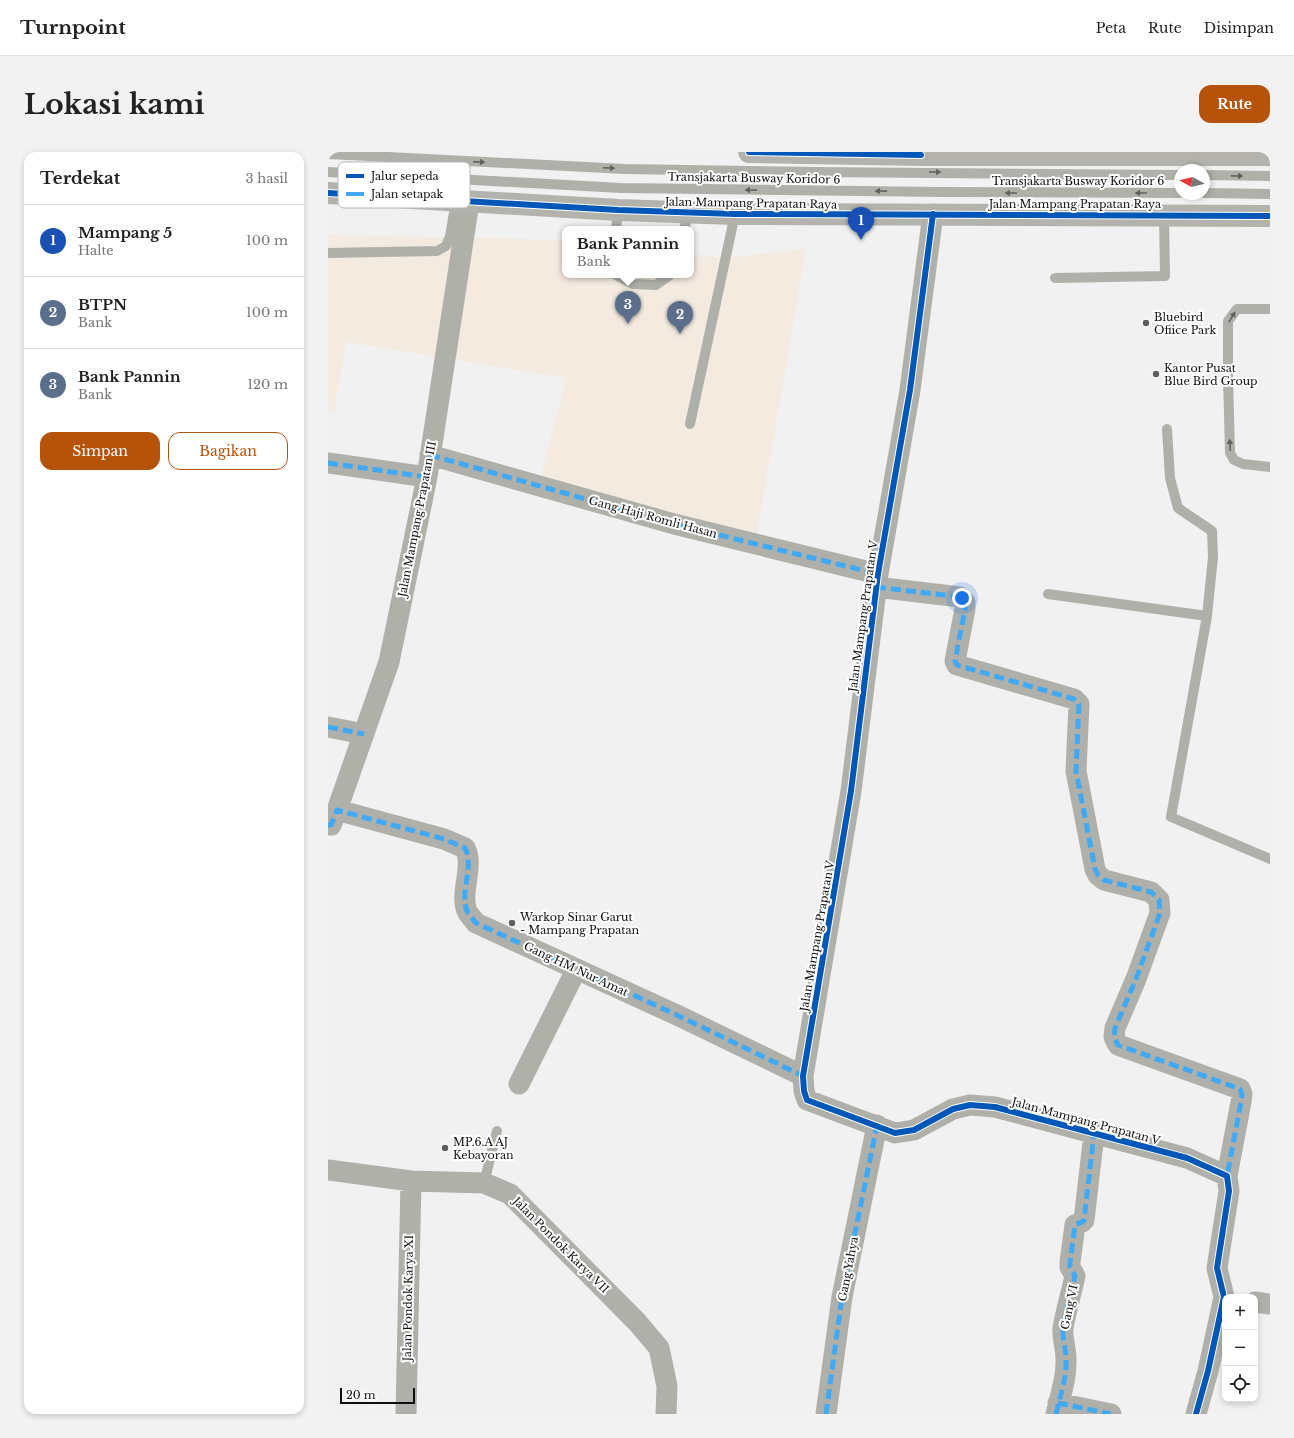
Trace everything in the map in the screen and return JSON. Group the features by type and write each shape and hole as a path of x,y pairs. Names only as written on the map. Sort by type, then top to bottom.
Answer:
{"main road":[{"path":"749,152 1101,153 1177,160 1244,153 1270,155"},
{"name":"Jalan Mampang Prapatan Raya","path":"328,193 338,194"},
{"name":"Jalan Mampang Prapatan Raya","path":"470,203 617,220 687,221 735,214 1270,216"}],"street":[{"name":"Jalan Mampang Prapatan III","path":"332,817 364,734 389,662 427,477 461,208"},
{"name":"Jalan Mampang Prapatan V","path":"934,214 910,390 877,581 851,791 803,1076 804,1091 807,1100 895,1133 914,1130 953,1109 970,1105 995,1107 1186,1158 1227,1176"},
{"name":"Gang Haji Romli Hasan","path":"430,455 877,581 960,597 965,602 965,609 955,661 957,665 1074,699 1079,704 1076,771 1095,869 1098,875 1104,880 1151,892 1159,900 1160,913 1136,979 1115,1028 1114,1037 1118,1045 1240,1089 1242,1094 1241,1102 1227,1176"},
{"path":"328,463 427,477"},
{"path":"328,726 364,734"},
{"name":"Gang HM Nur Amat","path":"332,817 444,839 465,848 468,854 469,862 465,901 467,912 476,922 576,970 679,1016 803,1076"},
{"path":"519,1084 576,970"},
{"name":"Gang Yahya","path":"826,1414 842,1297 877,1125"},
{"name":"Gang VI","path":"1057,1409 1063,1388 1066,1367 1066,1358 1062,1339 1075,1276 1070,1267 1070,1262 1075,1225 1084,1220 1094,1134"},
{"name":"Jalan Pondok Karya VII","path":"328,1170 411,1181 484,1183 510,1194 636,1322 659,1348 667,1386 666,1414"},
{"path":"1224,1294 1217,1268 1229,1191 1227,1176"},
{"name":"Jalan Pondok Karya XI","path":"406,1414 411,1181"},
{"path":"1258,1302 1270,1304"},
{"path":"1196,1414 1208,1371 1222,1310"},
{"path":"1057,1409 1111,1414"}],"lane":[{"name":"Transjakarta Busway Koridor 6","path":"328,154 633,169 1177,160"},
{"name":"Transjakarta Busway Koridor 6","path":"328,172 338,173"},
{"path":"1210,175 1270,176"},
{"name":"Transjakarta Busway Koridor 6","path":"470,180 621,188 1174,193"},
{"path":"1210,193 1270,194"},
{"path":"328,253 437,251 446,246 460,208"},
{"path":"690,424 735,214"},
{"path":"1055,278 1165,276 1164,215"},
{"path":"622,278 633,284 656,285 666,278"},
{"path":"1270,309 1237,309 1228,321 1228,376 1230,453 1234,460 1243,464 1270,467"},
{"path":"1167,429 1170,478 1178,508 1212,531 1213,557 1207,616 1171,817 1270,859"},
{"path":"1048,594 1207,616"},
{"path":"484,1183 498,1131"}],"shaded area":[{"path":"328,235 562,240 562,278 694,278 694,254 725,258 806,249 757,535 540,479 566,378 346,342 334,411 328,411"}],"marked path":[{"path":"430,455 674,524 878,574"},
{"path":"328,463 427,477"},
{"path":"876,587 960,597 965,602 965,609 955,661 957,665 1074,699 1079,704 1076,771 1095,869 1098,875 1104,880 1151,892 1159,900 1160,913 1136,979 1115,1028 1114,1037 1118,1045 1240,1089 1242,1094 1241,1102 1227,1176"},
{"path":"328,727 364,734"},
{"path":"328,825 331,825 337,810 444,839 465,848 468,856 465,906 468,913 476,923 679,1016 803,1076"},
{"path":"826,1414 842,1297 877,1125"},
{"path":"1056,1414 1063,1387 1066,1366 1063,1328 1075,1276 1070,1267 1075,1225 1084,1220 1094,1134"},
{"path":"1058,1403 1111,1414"}],"cycle path":[{"path":"749,152 921,155"},
{"path":"328,193 338,194"},
{"path":"470,201 618,210 735,214 1270,216"},
{"path":"933,214 910,390 878,574 851,791 803,1076 804,1091 807,1100 895,1133 914,1130 953,1109 970,1105 995,1107 1187,1158 1227,1176 1229,1191 1217,1268 1224,1297 1208,1371 1196,1414"}],"place":[{"name":"Mampang 5","path":"861,240"},
{"name":"Bluebird Ofiice Park","path":"1146,323"},
{"name":"Bank Pannin","path":"628,324"},
{"name":"BTPN","path":"680,334"},
{"name":"Kantor Pusat Blue Bird Group","path":"1156,374"},
{"name":"Warkop Sinar Garut - Mampang Prapatan","path":"512,923"},
{"name":"MP.6.A AJ Kebayoran","path":"445,1148"}]}
